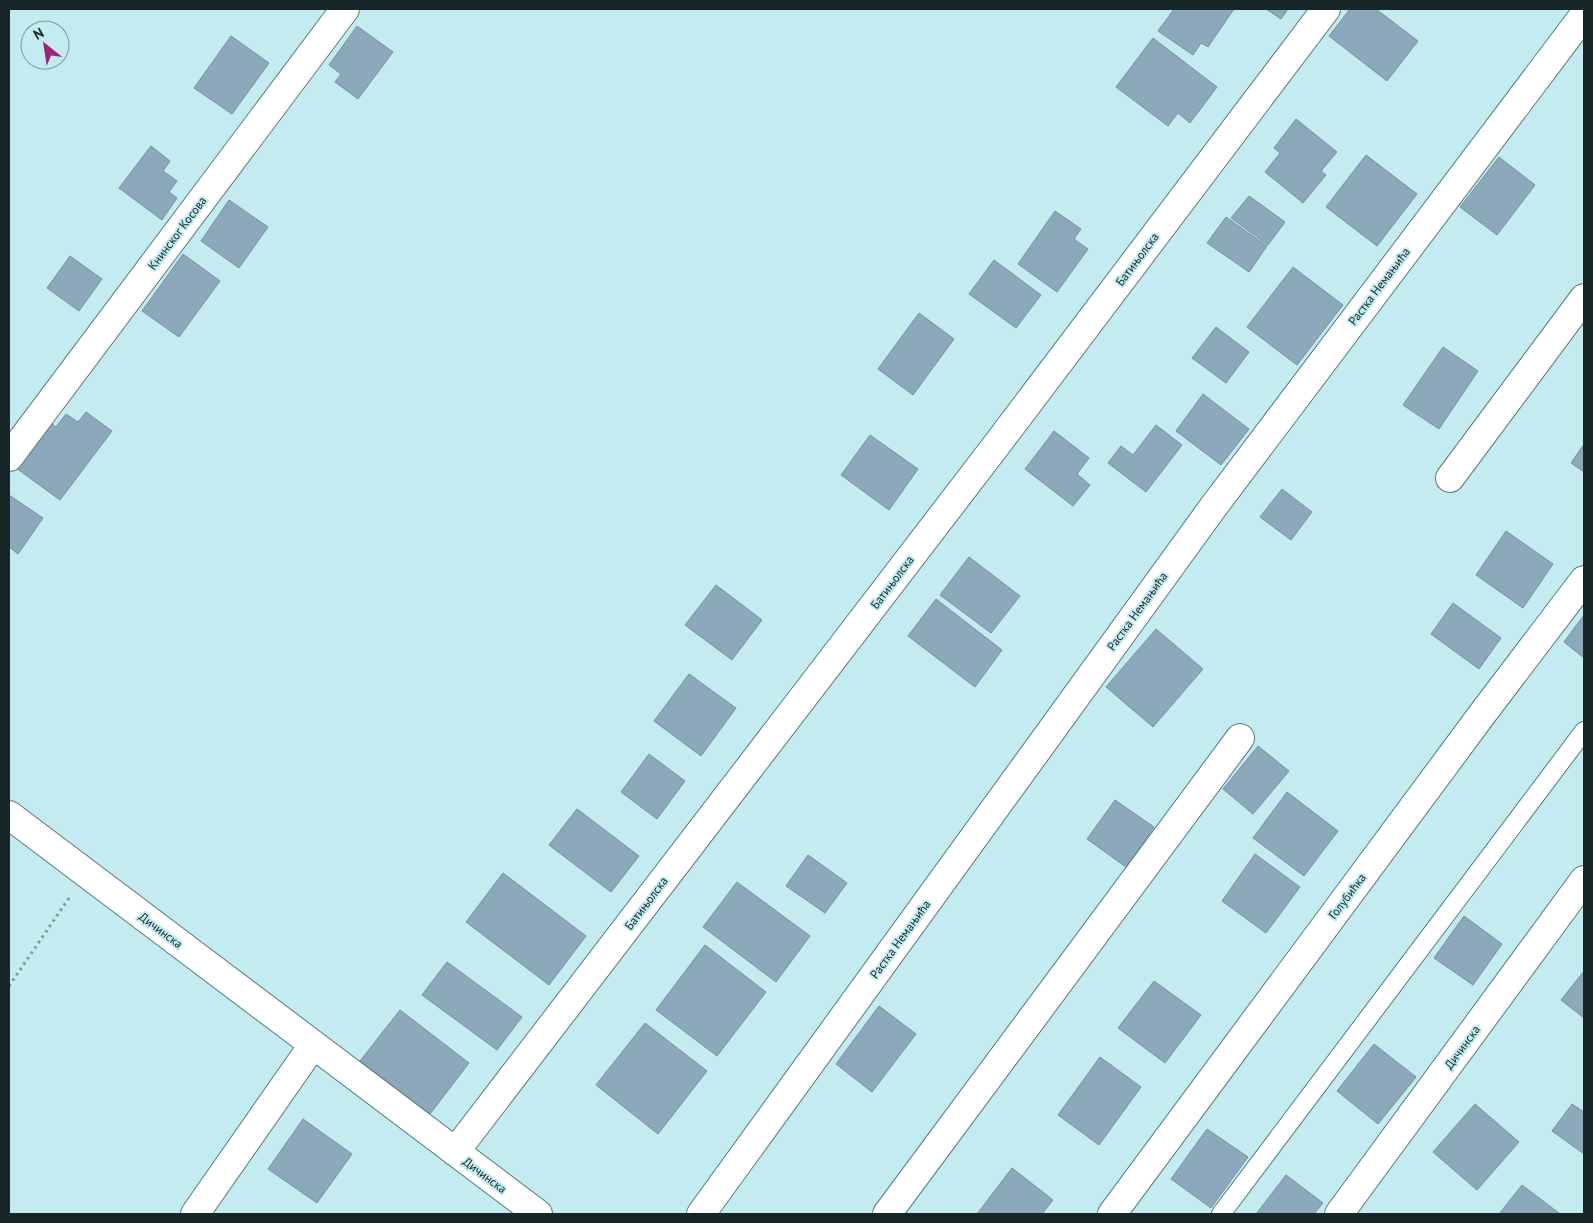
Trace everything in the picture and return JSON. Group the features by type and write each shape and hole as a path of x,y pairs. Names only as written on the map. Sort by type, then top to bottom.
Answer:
{"street":[{"name":"Книнског Косова","path":"9,457 346,9"},
{"name":"Батињолска","path":"455,1152 998,443 1326,9"},
{"name":"Растка Немањића","path":"701,1214 1214,506 1584,15"},
{"path":"1450,478 1584,298"},
{"name":"Голубићка","path":"1112,1214 1471,729 1584,580"},
{"path":"887,1214 1240,738"},
{"name":"Дичинска","path":"9,815 538,1214"},
{"name":"Дичинска","path":"1339,1214 1584,880"},
{"path":"195,1214 313,1045"}],"lane":[{"path":"1221,1214 1584,731"}],"path":[{"path":"9,986 86,873"}],"building":[{"path":"1174,9 1234,9 1208,47 1201,43 1193,55 1158,31"},
{"path":"1266,9 1288,9 1281,19"},
{"path":"1350,9 1376,9 1418,41 1387,81 1329,36"},
{"path":"357,26 393,52 358,99 335,82 341,74 329,65"},
{"path":"231,36 269,63 232,114 194,88"},
{"path":"1153,38 1217,87 1190,123 1178,113 1168,126 1116,87"},
{"path":"1296,119 1337,152 1321,171 1326,175 1303,203 1265,172 1280,153 1274,148"},
{"path":"151,146 170,161 163,171 177,181 169,192 177,198 162,220 119,188"},
{"path":"1366,155 1417,194 1377,246 1326,207"},
{"path":"1499,157 1535,185 1497,235 1460,207"},
{"path":"1249,196 1285,222 1268,245 1231,218"},
{"path":"229,200 268,227 239,268 201,241"},
{"path":"1055,211 1081,229 1074,239 1088,249 1057,292 1018,264"},
{"path":"1226,217 1267,246 1249,272 1207,243"},
{"path":"183,254 220,281 179,337 142,311"},
{"path":"70,256 102,279 79,311 47,288"},
{"path":"994,260 1041,295 1016,328 969,294"},
{"path":"1293,267 1343,305 1297,365 1247,327"},
{"path":"919,313 954,339 913,395 878,369"},
{"path":"1216,327 1249,352 1226,383 1192,358"},
{"path":"1443,347 1478,371 1439,429 1403,405"},
{"path":"1203,394 1249,429 1221,465 1176,431"},
{"path":"86,412 112,431 60,500 16,468 50,422 56,427 66,414 78,422"},
{"path":"1156,425 1182,445 1146,492 1108,463 1121,446 1133,455"},
{"path":"1054,431 1089,458 1077,474 1090,485 1073,506 1025,469"},
{"path":"870,435 918,469 889,510 841,475"},
{"path":"1584,444 1584,472 1571,463"},
{"path":"1282,489 1312,512 1291,540 1260,517"},
{"path":"9,495 43,518 18,554 9,547"},
{"path":"1506,531 1553,564 1523,608 1476,575"},
{"path":"969,557 1020,596 991,633 940,595"},
{"path":"716,585 762,620 732,660 685,625"},
{"path":"936,599 1002,650 975,687 908,636"},
{"path":"1453,603 1501,638 1479,669 1431,634"},
{"path":"1584,615 1584,658 1564,642"},
{"path":"1156,629 1203,669 1153,727 1106,687"},
{"path":"689,674 736,708 701,756 654,721"},
{"path":"1258,746 1289,771 1253,814 1223,789"},
{"path":"649,754 685,781 657,819 621,792"},
{"path":"1287,792 1338,831 1304,876 1253,838"},
{"path":"1115,800 1154,827 1126,867 1087,839"},
{"path":"577,809 639,856 611,892 549,845"},
{"path":"1255,854 1300,887 1266,933 1222,901"},
{"path":"808,855 847,883 825,913 786,886"},
{"path":"503,873 586,936 549,985 466,922"},
{"path":"737,882 810,936 776,982 703,927"},
{"path":"1464,916 1502,944 1473,985 1434,958"},
{"path":"705,945 766,992 717,1056 656,1010"},
{"path":"447,962 522,1017 497,1050 422,995"},
{"path":"1584,971 1584,1018 1561,1000"},
{"path":"1154,981 1201,1015 1165,1063 1118,1028"},
{"path":"879,1006 916,1034 872,1092 836,1064"},
{"path":"400,1010 469,1063 430,1114 360,1061"},
{"path":"645,1023 707,1071 658,1134 596,1085"},
{"path":"1374,1044 1416,1077 1378,1124 1337,1091"},
{"path":"1100,1057 1141,1087 1099,1145 1058,1115"},
{"path":"1475,1104 1519,1142 1477,1190 1433,1152"},
{"path":"1572,1104 1584,1112 1584,1154 1552,1131"},
{"path":"303,1119 352,1154 317,1203 268,1169"},
{"path":"1207,1129 1248,1157 1211,1208 1171,1179"},
{"path":"1012,1168 1053,1200 1042,1214 977,1214"},
{"path":"1286,1175 1323,1203 1314,1214 1256,1214"},
{"path":"1522,1185 1559,1213 1499,1214"}]}
